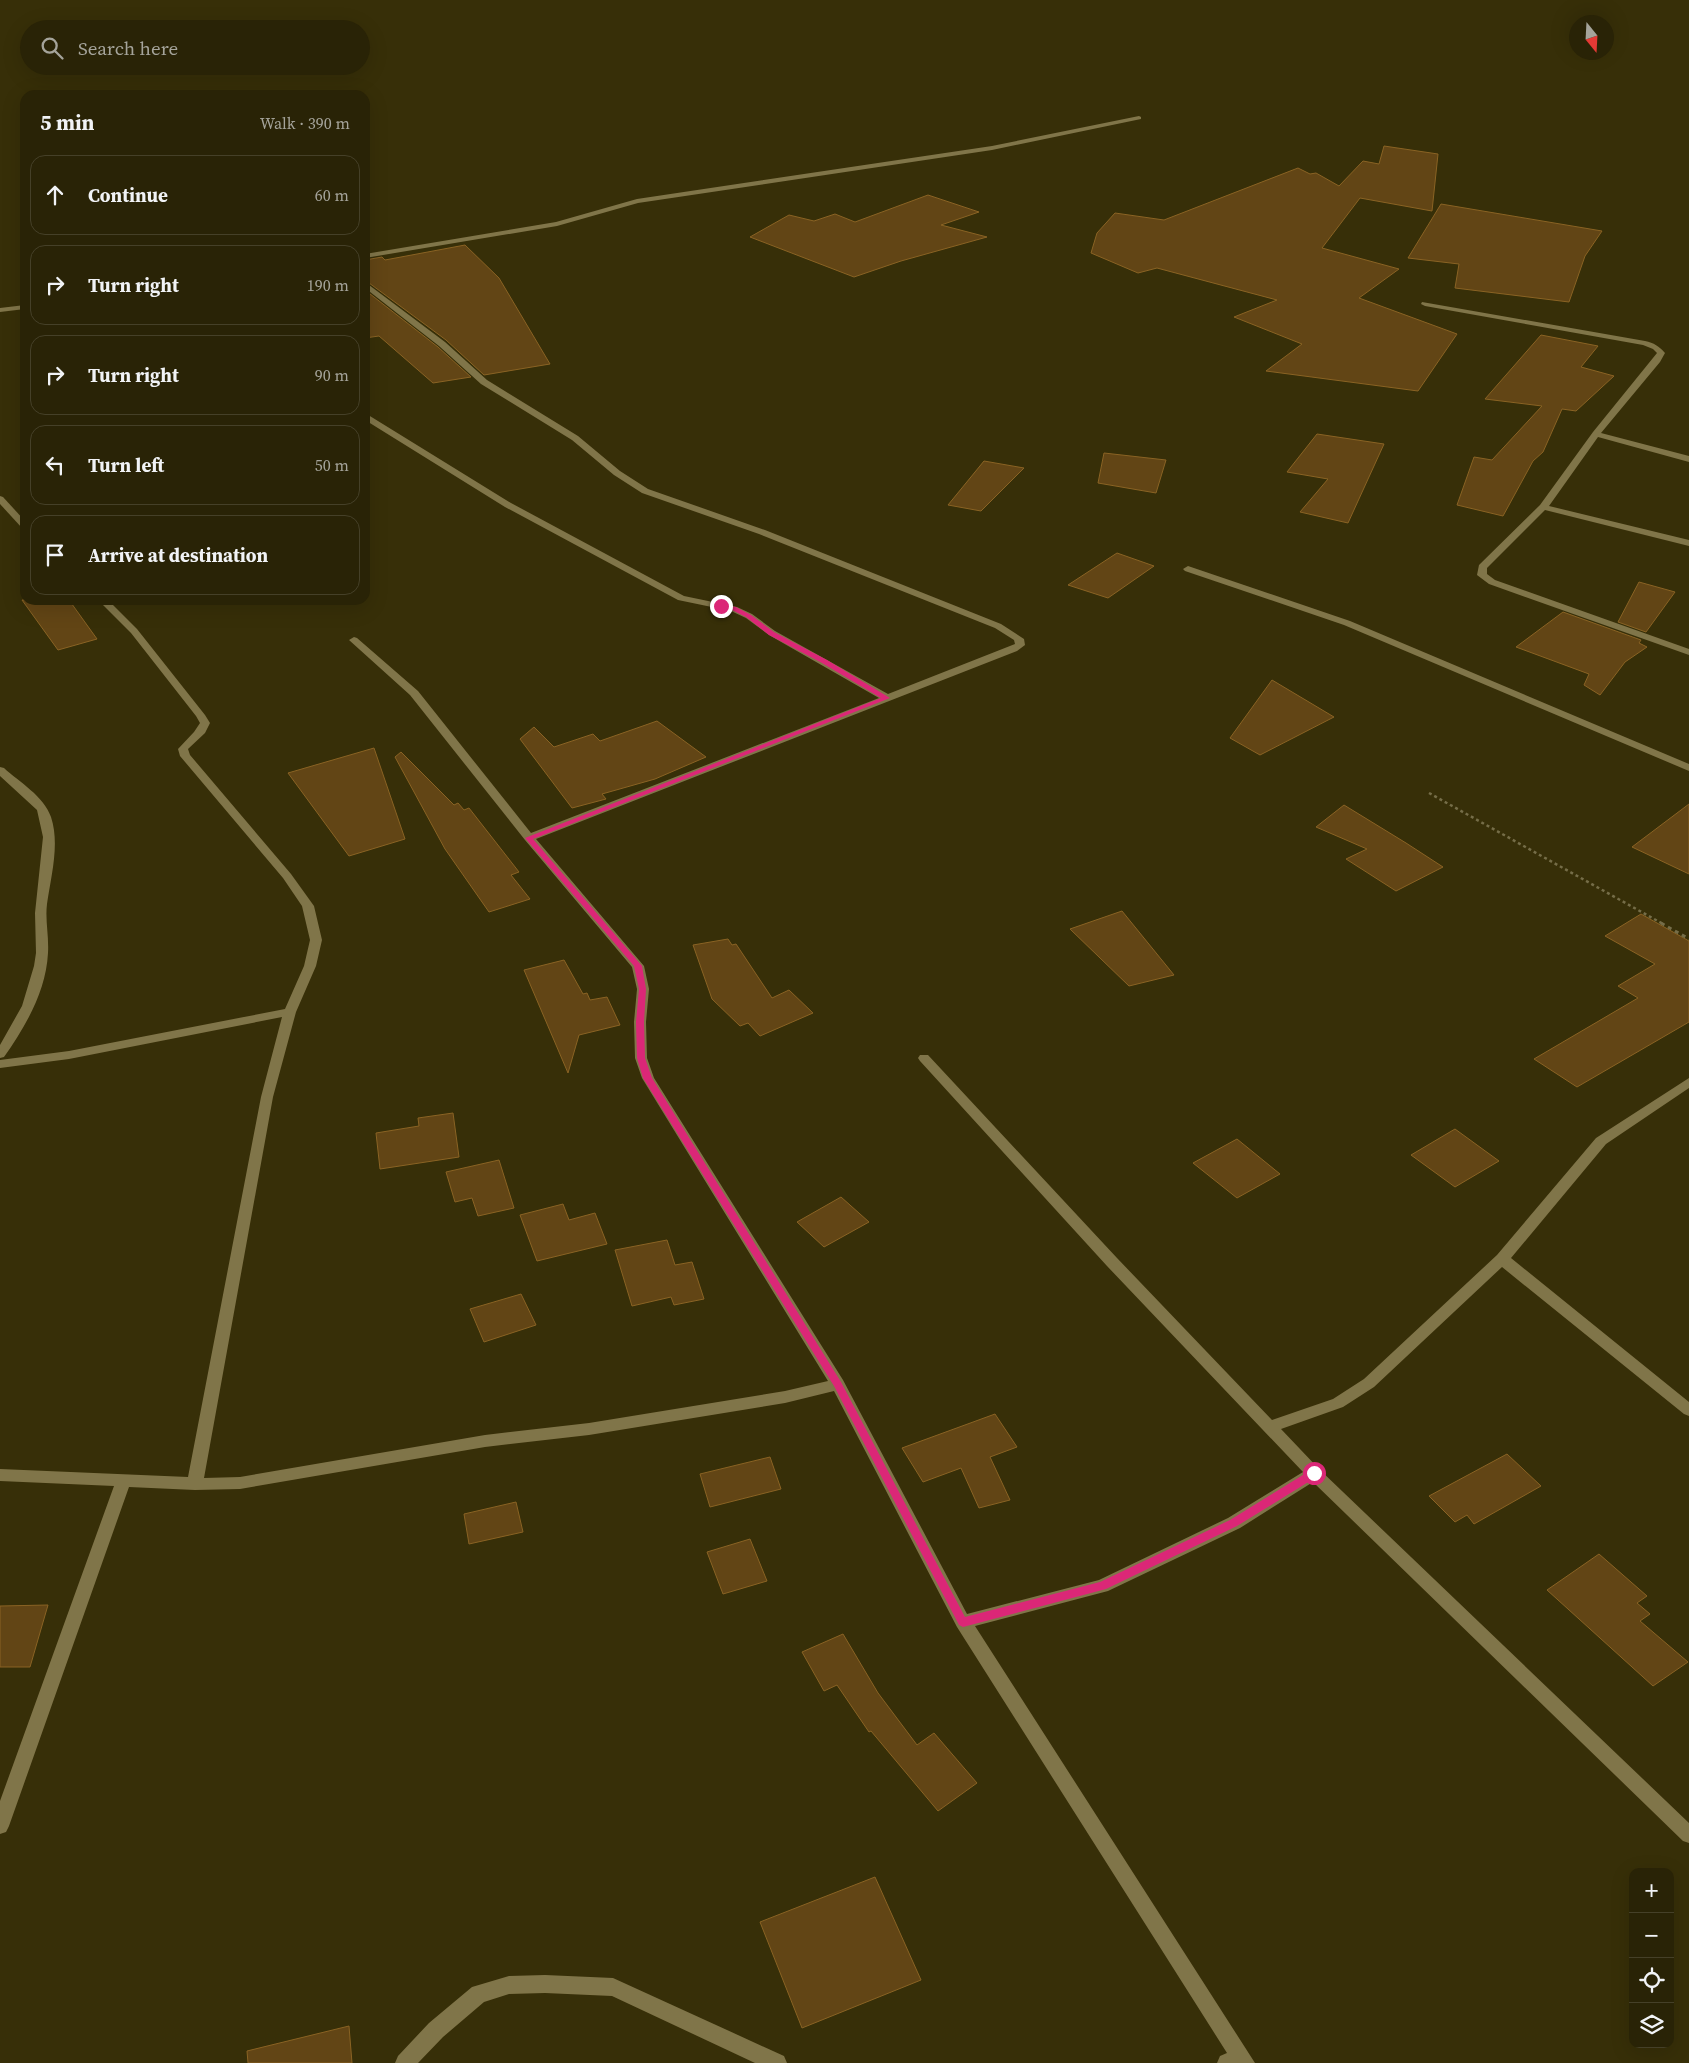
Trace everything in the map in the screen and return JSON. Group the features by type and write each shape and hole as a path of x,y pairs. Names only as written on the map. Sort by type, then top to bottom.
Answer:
{"street":[{"path":"370,255 557,224 637,201 992,148 1139,118"},
{"path":"370,288 442,344 484,382 575,438 617,473 644,491 762,532 998,626 1019,639 1020,645 1013,649 529,838"},
{"path":"1425,304 1646,343 1656,347 1661,353 1658,360 1596,434 1543,507 1482,567 1482,575 1492,582 1689,652"},
{"path":"0,310 20,308"},
{"path":"370,419 508,505 682,598 734,609 749,616 772,633 887,698"},
{"path":"1596,434 1689,459"},
{"path":"0,499 20,521"},
{"path":"1543,507 1689,543"},
{"path":"1188,569 1347,623 1689,768"},
{"path":"108,605 134,631 200,715 205,724 202,732 188,742 183,749 185,756 287,876 308,906 316,940 310,966 290,1012 267,1097 195,1484"},
{"path":"354,640 414,693 529,838 638,966 642,989 640,1022 641,1058 648,1078 838,1384 963,1622 1238,2061"},
{"path":"0,770 32,798 45,816 47,844 46,872 40,914 42,937 39,976 17,1030 0,1054"},
{"path":"0,1064 88,1052 290,1012"},
{"path":"924,1058 1112,1262 1314,1473 1689,1835"},
{"path":"1270,1426 1296,1419 1338,1403 1369,1383 1399,1357 1502,1258 1601,1141 1686,1088"},
{"path":"1502,1258 1689,1410"},
{"path":"0,1475 195,1484 240,1483 485,1441 589,1429 785,1398 838,1384"},
{"path":"963,1622 1102,1586 1234,1523 1314,1473"},
{"path":"0,1826 124,1480"},
{"path":"405,2063 436,2030 479,1994 508,1986 545,1984 613,1987 778,2063"}],"path":[{"path":"1429,793 1689,939"}],"building":[{"path":"1384,146 1438,154 1432,211 1360,198 1322,248 1399,269 1359,298 1457,334 1418,391 1266,371 1302,344 1234,317 1277,300 1157,268 1138,273 1091,253 1097,233 1115,213 1164,220 1298,168 1310,174 1316,173 1339,186 1363,161 1379,164"},
{"path":"928,195 979,212 941,225 987,237 901,261 854,277 750,237 789,215 814,221 835,214 855,222"},
{"path":"1441,204 1602,231 1585,256 1569,302 1455,288 1459,264 1408,258"},
{"path":"465,245 499,278 550,364 484,375 446,340 370,284 370,259 382,257 385,260"},
{"path":"370,294 438,347 471,377 433,383 379,336 370,337"},
{"path":"1541,335 1598,346 1581,367 1614,376 1576,411 1562,409 1543,452 1533,461 1503,516 1457,505 1474,457 1492,460 1542,406 1485,399"},
{"path":"1317,434 1384,444 1348,523 1300,512 1328,479 1287,472"},
{"path":"1104,453 1166,460 1156,493 1098,483"},
{"path":"984,461 1024,468 981,511 948,505"},
{"path":"1117,553 1154,566 1108,598 1068,585"},
{"path":"1639,582 1675,592 1646,632 1618,622"},
{"path":"26,605 73,605 97,639 58,650"},
{"path":"1563,612 1641,640 1639,643 1647,647 1625,662 1600,695 1584,685 1589,674 1516,647"},
{"path":"1272,680 1334,717 1260,755 1230,738"},
{"path":"657,721 706,757 655,779 602,794 606,799 572,808 520,739 534,727 554,747 593,734 600,741"},
{"path":"374,748 405,839 349,856 288,773"},
{"path":"401,752 454,805 458,803 464,810 469,808 519,872 511,875 530,899 489,912 445,849 395,757"},
{"path":"1689,804 1689,874 1632,847"},
{"path":"1344,805 1443,867 1396,891 1346,859 1367,849 1316,827"},
{"path":"1122,911 1174,975 1129,986 1070,929"},
{"path":"1641,914 1689,941 1689,1022 1577,1087 1534,1059 1638,998 1618,986 1655,964 1605,936"},
{"path":"728,939 732,945 736,944 772,998 789,990 813,1013 760,1036 748,1023 740,1026 712,999 693,945"},
{"path":"564,960 583,994 587,993 590,1000 607,997 620,1025 579,1035 568,1073 524,970"},
{"path":"453,1113 459,1157 380,1169 376,1133 419,1126 418,1118"},
{"path":"1455,1129 1499,1161 1455,1187 1411,1155"},
{"path":"1237,1139 1280,1174 1237,1198 1193,1163"},
{"path":"499,1160 514,1208 478,1216 472,1198 455,1202 446,1172"},
{"path":"841,1197 869,1222 824,1247 797,1222"},
{"path":"563,1204 569,1220 595,1213 607,1244 537,1261 520,1215"},
{"path":"667,1240 675,1265 692,1262 704,1299 674,1305 671,1297 632,1306 615,1250"},
{"path":"521,1294 536,1325 484,1342 470,1309"},
{"path":"995,1414 1017,1447 990,1457 1010,1500 979,1508 961,1468 923,1482 902,1448"},
{"path":"1507,1454 1541,1486 1474,1524 1467,1515 1455,1522 1429,1496"},
{"path":"770,1457 781,1489 710,1507 700,1474"},
{"path":"516,1502 523,1532 469,1544 464,1514"},
{"path":"750,1539 767,1581 723,1594 707,1552"},
{"path":"1599,1554 1647,1596 1637,1603 1650,1614 1640,1621 1688,1662 1653,1686 1547,1590"},
{"path":"48,1605 30,1667 0,1667 0,1606"},
{"path":"843,1634 878,1693 917,1745 934,1733 977,1783 938,1811 871,1731 869,1732 837,1685 824,1691 802,1652"},
{"path":"875,1877 921,1980 802,2028 760,1922"},
{"path":"349,2026 352,2063 248,2063 247,2051"}],"route":[{"path":"721,606 734,609 749,616 772,633 887,698 529,838 638,966 642,989 640,1022 641,1058 648,1078 838,1384 963,1622 1102,1586 1234,1523 1314,1473"}]}
